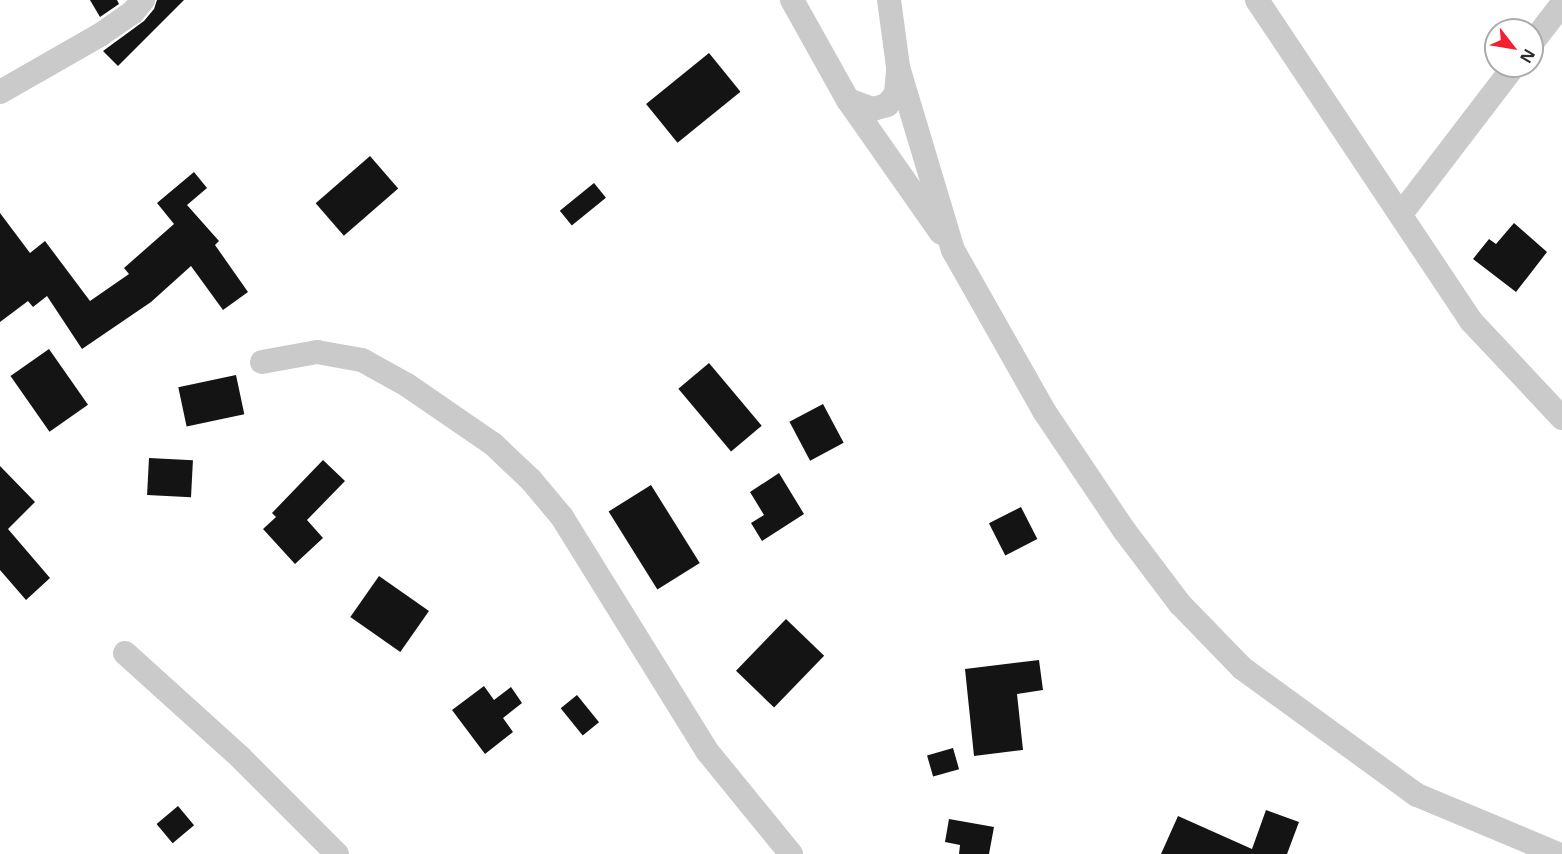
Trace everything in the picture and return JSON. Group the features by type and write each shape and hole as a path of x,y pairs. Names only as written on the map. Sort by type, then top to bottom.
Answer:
{"street":[{"path":"0,92 100,35 133,12 143,0"},
{"path":"792,0 848,100 953,250 1044,411 1124,530 1180,604 1242,668 1417,795 1558,854"},
{"path":"889,0 898,67 953,250"},
{"path":"1257,0 1471,321 1562,418"},
{"path":"1544,27 1562,4"},
{"path":"848,100 873,109 886,105 896,94 898,67"},
{"path":"1401,214 1505,78"},
{"path":"262,362 317,352 362,360 407,385 493,444 531,480 562,517 707,751 791,854"},
{"path":"125,653 240,757 337,854"}],"building":[{"path":"90,0 117,0 119,4 100,17"},
{"path":"157,0 184,0 118,66 103,51 144,21 154,9"},
{"path":"709,53 740,92 678,143 646,104"},
{"path":"370,156 398,188 344,236 316,203"},
{"path":"194,172 207,188 187,205 219,241 215,245 248,292 223,310 191,266 151,302 82,349 47,296 33,307 28,301 0,322 0,213 30,253 45,241 90,301 129,274 124,268 174,224 157,203"},
{"path":"594,183 606,198 572,225 560,211"},
{"path":"1514,223 1547,252 1516,292 1473,259 1489,239 1496,244"},
{"path":"49,349 88,405 50,432 10,376"},
{"path":"709,363 762,426 731,452 678,389"},
{"path":"236,375 244,414 187,426 178,387"},
{"path":"823,404 844,443 810,461 789,422"},
{"path":"149,458 193,460 191,497 147,495"},
{"path":"323,460 345,481 307,520 323,538 295,564 263,529 276,517 272,513"},
{"path":"0,466 35,502 8,529 50,578 26,600 0,570"},
{"path":"779,473 804,514 762,541 751,523 764,515 750,492"},
{"path":"651,485 700,563 657,590 609,511"},
{"path":"1021,507 1037,539 1005,555 989,523"},
{"path":"379,576 429,611 400,652 350,617"},
{"path":"786,619 824,656 774,708 736,671"},
{"path":"1039,660 1043,690 1017,694 1023,750 974,756 965,669"},
{"path":"484,686 494,700 511,687 522,703 503,718 513,732 485,754 452,710"},
{"path":"577,695 599,722 583,735 561,708"},
{"path":"953,748 959,769 933,777 927,755"},
{"path":"178,806 194,825 173,843 157,824"},
{"path":"1266,810 1299,822 1287,854 1161,854 1178,816 1252,849"},
{"path":"949,819 994,827 989,854 959,854 960,845 945,842"}]}
